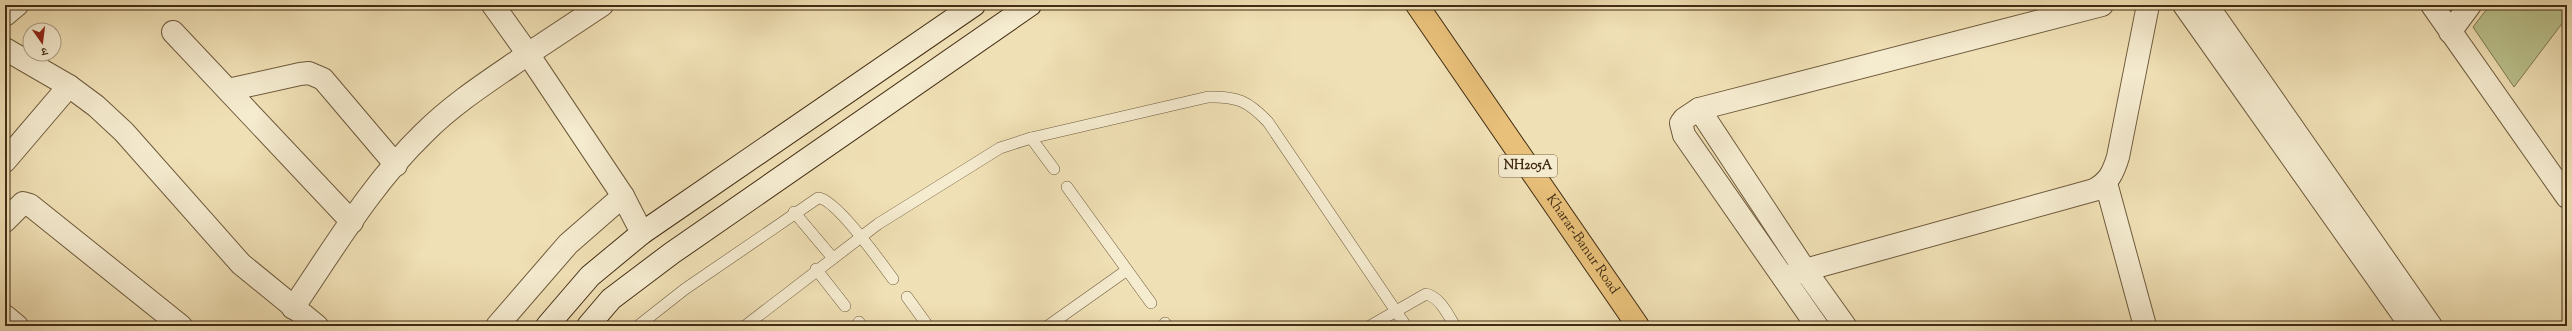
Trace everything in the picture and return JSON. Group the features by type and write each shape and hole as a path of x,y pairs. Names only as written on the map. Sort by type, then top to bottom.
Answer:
{"highway":[{"name":"Kharar-Banur Road","path":"1417,5 1638,326"}],"street":[{"path":"5,15 17,5"},
{"path":"492,5 528,54 623,196 642,233"},
{"path":"293,308 352,222 423,133 460,101 602,5"},
{"path":"547,326 590,276 642,233 974,5"},
{"path":"588,326 611,298 1030,5"},
{"path":"1817,326 1681,130 1681,124 1684,119 1699,109 2102,5"},
{"path":"1784,278 1805,270 2094,190 2106,183 2113,173 2118,158 2148,5"},
{"path":"2184,5 2285,133 2431,326"},
{"path":"2207,5 2285,133 2410,326"},
{"path":"2432,5 2567,197"},
{"path":"2450,32 2470,5"},
{"path":"173,32 352,222"},
{"path":"5,49 70,86 96,106 124,132 241,264 293,308 317,326"},
{"path":"228,90 300,74 316,74 323,79 396,165"},
{"path":"5,160 70,86"},
{"path":"1699,109 1805,270 1845,326"},
{"path":"2106,183 2145,326"},
{"path":"497,326 568,244 623,196"},
{"path":"5,222 18,206 23,203 30,205 181,326"},
{"path":"5,316 17,326"}],"lane":[{"path":"745,326 860,236 973,163 1000,148 1031,138 1208,97 1228,96 1241,100 1255,108 1268,122 1406,326"},
{"path":"1031,138 1054,169"},
{"path":"1067,187 1151,303"},
{"path":"638,326 685,289 794,212 813,200 823,198 860,236 893,279"},
{"path":"794,212 832,257"},
{"path":"816,269 845,306"},
{"path":"1048,326 1127,270"},
{"path":"1370,326 1395,310 1426,294 1435,298 1450,324"},
{"path":"907,297 928,326"}],"green space":[{"path":"2490,5 2567,5 2567,17 2514,87 2473,27"}]}
